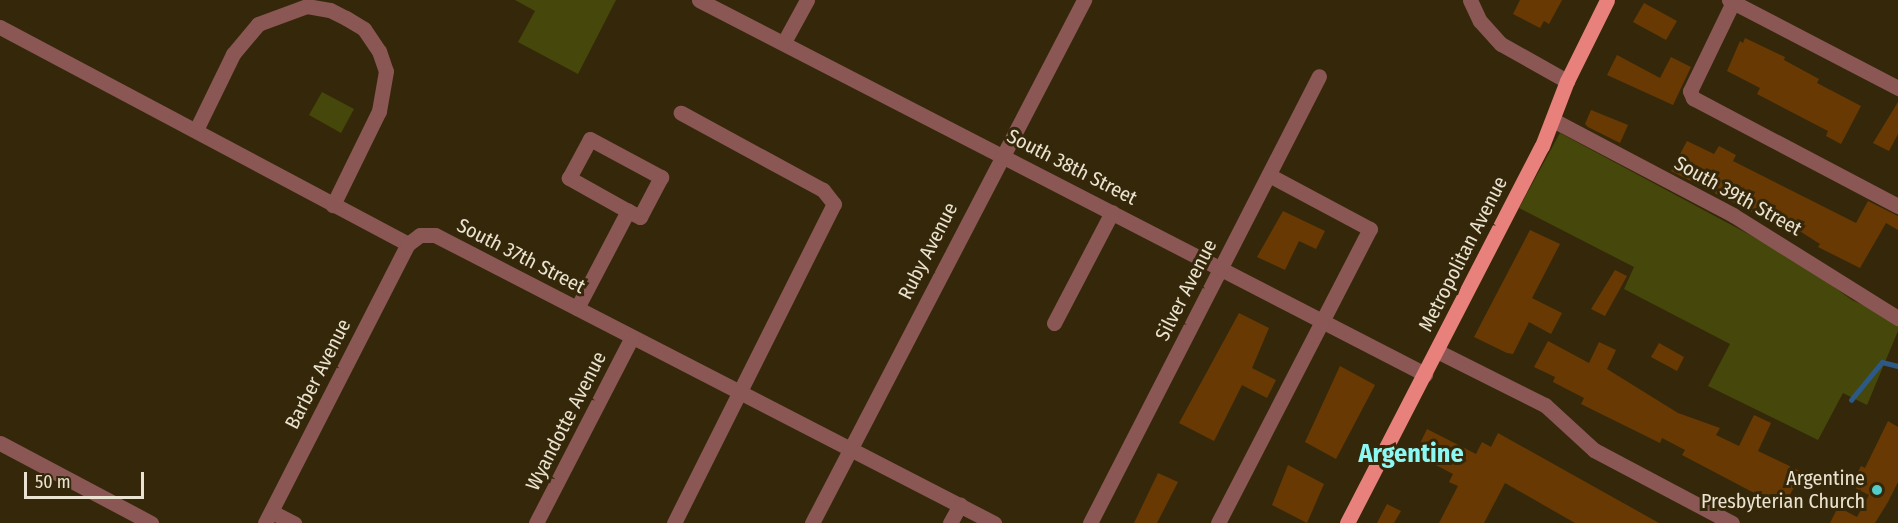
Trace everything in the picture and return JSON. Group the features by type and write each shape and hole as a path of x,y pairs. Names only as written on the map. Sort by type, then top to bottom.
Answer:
{"main road":[{"name":"Metropolitan Avenue","path":"1347,523 1437,351 1552,120 1567,81 1607,0"}],"street":[{"name":"South 38th Street","path":"699,0 1002,154 1425,374"},
{"path":"784,42 807,0"},
{"name":"Ruby Avenue","path":"812,523 1084,0"},
{"path":"1470,0 1480,21 1501,44 1567,81"},
{"path":"1898,88 1732,1 1690,91 1694,99 1898,206"},
{"path":"196,130 246,36 258,24 295,4 332,5 364,29 379,51 386,71 379,111 333,205"},
{"path":"0,27 408,244"},
{"name":"Silver Avenue","path":"1090,523 1319,76"},
{"path":"674,523 834,204 823,190 681,113"},
{"name":"South 39th Street","path":"1552,120 1733,215 1898,318"},
{"path":"590,139 661,177 640,217 628,211 569,178 590,139"},
{"path":"1218,523 1370,229 1269,175"},
{"path":"577,308 628,211"},
{"path":"1054,323 1112,212"},
{"name":"South 37th Street","path":"408,244 420,235 435,235 994,523"},
{"name":"Barber Avenue","path":"268,517 408,244"},
{"name":"Wyandotte Avenue","path":"536,523 632,338"},
{"path":"1437,351 1545,405 1594,450 1732,523"},
{"path":"0,443 151,523"},
{"path":"950,523 960,505"},
{"path":"268,517 294,523"}],"shaded area":[{"path":"515,0 616,0 578,74 518,42 535,11"},
{"path":"322,92 354,109 341,133 309,115"},
{"path":"1560,133 1795,259 1852,300 1898,321 1898,331 1867,405 1843,393 1818,440 1708,386 1730,344 1624,289 1634,267 1519,208"}],"building":[{"path":"1520,0 1562,0 1549,24 1544,21 1540,28 1513,14"},
{"path":"1644,3 1677,21 1666,40 1633,22"},
{"path":"1745,38 1785,57 1784,60 1819,79 1817,83 1861,106 1841,144 1826,136 1828,131 1757,94 1760,88 1727,71 1740,41 1743,43"},
{"path":"1617,55 1660,78 1671,57 1691,67 1673,105 1607,75"},
{"path":"1898,102 1898,134 1889,151 1873,143"},
{"path":"1591,110 1628,125 1620,143 1585,124"},
{"path":"1687,141 1714,154 1719,146 1736,155 1733,161 1856,223 1868,201 1898,216 1898,230 1886,223 1860,268 1818,247 1820,244 1798,230 1796,234 1671,171"},
{"path":"1283,211 1325,231 1316,249 1299,241 1285,270 1257,257"},
{"path":"1530,230 1560,244 1532,298 1562,313 1551,334 1529,322 1513,354 1474,337"},
{"path":"1615,270 1627,276 1605,316 1591,309"},
{"path":"1239,313 1269,328 1252,368 1276,380 1267,398 1242,385 1214,441 1179,423"},
{"path":"1548,341 1589,363 1599,342 1616,350 1607,369 1678,413 1720,428 1716,435 1739,446 1754,415 1771,423 1758,451 1802,472 1783,508 1682,455 1685,450 1662,438 1660,443 1581,404 1584,398 1553,382 1555,377 1534,367"},
{"path":"1659,343 1684,357 1677,371 1651,357"},
{"path":"1340,366 1375,385 1336,459 1305,442"},
{"path":"1888,421 1898,427 1898,482 1888,502 1875,523 1830,523 1838,507 1857,517 1869,495 1851,486 1861,466 1865,468"},
{"path":"1427,429 1476,454 1482,442 1491,447 1498,433 1659,523 1575,523 1505,483 1484,523 1439,523 1458,486 1449,482 1453,474 1415,454"},
{"path":"1288,465 1324,484 1307,523 1272,505"},
{"path":"1158,473 1178,482 1157,523 1134,523"},
{"path":"1387,504 1401,511 1394,523 1377,523"}],"waterway":[{"path":"1851,400 1882,362 1898,366"}],"place":[{"name":"Argentine Presbyterian Church","path":"1877,490"}],"district":[{"name":"Argentine","path":"1411,454"}]}
